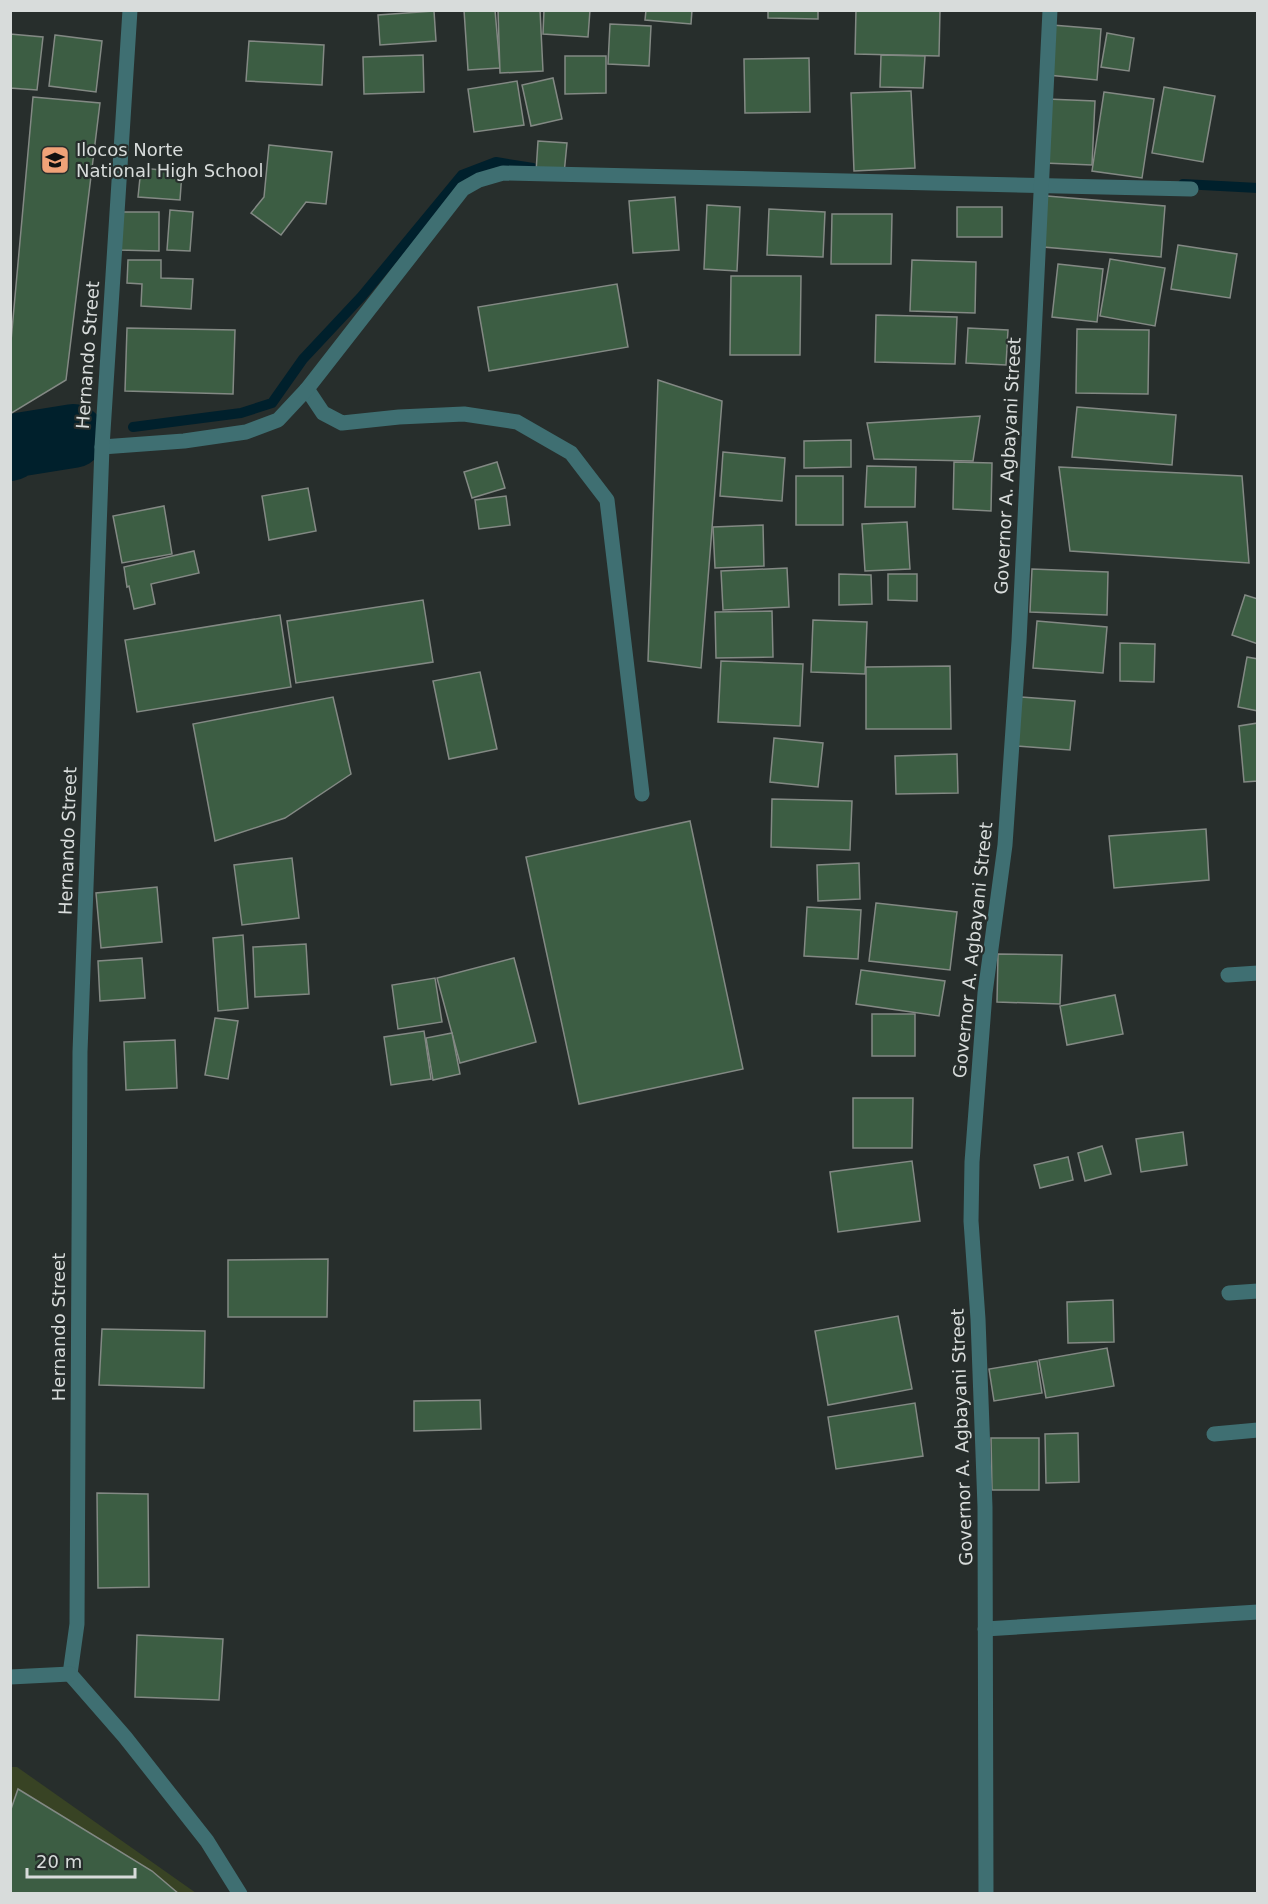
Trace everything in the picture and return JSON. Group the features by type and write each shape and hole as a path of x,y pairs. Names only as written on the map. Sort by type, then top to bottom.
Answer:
{"street":[{"name":"Hernando Street","path":"70,1674 77,1624 80,1052 102,447 130,10"},
{"name":"Governor A. Agbayani Street","path":"986,1893 984,1451 971,1221 972,1162 984,993 1005,845 1019,641 1050,10"},
{"path":"102,447 184,441 246,432 278,420 307,389 463,189 479,180 503,173 1191,189"},
{"path":"307,389 323,413 342,423 464,414 517,422 571,453 607,500 642,794"},
{"path":"1228,975 1257,973"},
{"path":"1229,1293 1257,1291"},
{"path":"1214,1434 1257,1430"},
{"path":"985,1629 1257,1612"},
{"path":"10,1677 70,1674 207,1841 240,1893"}],"green space":[{"path":"10,1767 17,1767 196,1893 11,1893"}],"building":[{"path":"464,10 495,10 500,68 468,70"},
{"path":"498,10 540,10 543,71 500,73"},
{"path":"544,10 590,10 588,37 543,34"},
{"path":"646,10 692,10 691,24 645,20"},
{"path":"768,10 818,10 818,19 768,18"},
{"path":"856,10 940,10 939,56 855,54"},
{"path":"434,11 436,41 380,45 378,15"},
{"path":"610,24 651,26 649,66 608,64"},
{"path":"1052,25 1101,29 1097,80 1048,75"},
{"path":"1107,33 1134,38 1129,71 1101,67"},
{"path":"10,34 43,37 37,90 10,88"},
{"path":"55,35 102,41 96,92 49,86"},
{"path":"249,41 324,45 322,85 246,81"},
{"path":"423,55 424,92 364,94 363,57"},
{"path":"881,55 925,56 923,88 880,87"},
{"path":"565,56 606,56 606,93 565,94"},
{"path":"809,58 810,112 745,113 744,59"},
{"path":"553,78 562,119 531,126 522,85"},
{"path":"517,81 524,125 474,132 468,89"},
{"path":"1164,87 1215,96 1203,162 1152,153"},
{"path":"911,91 915,168 854,171 851,93"},
{"path":"1104,92 1154,99 1142,178 1092,171"},
{"path":"33,97 100,103 66,380 10,414 10,352"},
{"path":"1047,99 1095,101 1092,165 1044,163"},
{"path":"538,141 567,143 564,174 536,172"},
{"path":"269,145 332,152 326,204 306,202 281,235 251,213 264,197"},
{"path":"141,168 182,172 180,200 138,197"},
{"path":"1047,196 1165,206 1161,257 1043,247"},
{"path":"675,197 679,250 633,253 629,201"},
{"path":"707,205 740,207 737,271 704,269"},
{"path":"957,207 1002,207 1002,237 957,237"},
{"path":"769,209 825,212 823,257 767,255"},
{"path":"170,210 193,212 190,251 167,250"},
{"path":"119,212 159,212 159,251 118,250"},
{"path":"832,214 892,214 891,264 831,264"},
{"path":"1178,245 1237,254 1230,298 1171,289"},
{"path":"1110,259 1165,268 1155,326 1100,316"},
{"path":"128,260 161,260 161,278 193,279 191,309 141,306 142,284 127,283"},
{"path":"912,260 976,262 975,313 910,311"},
{"path":"1058,264 1103,269 1097,322 1052,317"},
{"path":"731,276 801,276 800,355 730,355"},
{"path":"617,284 628,347 489,371 478,307"},
{"path":"876,315 957,317 955,364 875,362"},
{"path":"127,328 235,330 233,394 125,391"},
{"path":"968,328 1008,330 1006,365 966,363"},
{"path":"1077,329 1149,330 1148,394 1076,393"},
{"path":"658,380 722,401 701,668 648,661"},
{"path":"1077,407 1176,415 1172,465 1072,457"},
{"path":"980,416 973,461 874,459 867,423"},
{"path":"851,440 851,467 804,468 804,441"},
{"path":"723,452 785,458 782,501 720,496"},
{"path":"497,462 505,488 472,498 464,472"},
{"path":"954,462 992,463 991,511 953,509"},
{"path":"867,466 916,467 915,507 865,507"},
{"path":"1059,467 1242,476 1249,563 1070,551"},
{"path":"796,476 843,476 843,525 796,525"},
{"path":"308,488 316,531 269,540 262,496"},
{"path":"506,496 510,525 479,529 475,500"},
{"path":"164,506 172,554 122,563 113,516"},
{"path":"907,522 910,569 865,571 862,524"},
{"path":"763,525 764,566 715,568 713,527"},
{"path":"194,551 199,573 151,584 155,604 134,609 124,567"},
{"path":"787,568 789,607 723,610 721,571"},
{"path":"1032,569 1108,572 1107,615 1030,612"},
{"path":"839,574 871,575 872,604 839,605"},
{"path":"888,574 917,574 917,601 888,600"},
{"path":"1245,595 1258,599 1258,644 1232,635"},
{"path":"423,600 433,662 296,683 287,621"},
{"path":"772,611 773,657 716,658 715,612"},
{"path":"280,615 291,687 137,712 125,640"},
{"path":"813,620 867,622 865,674 811,672"},
{"path":"1037,621 1107,627 1103,673 1033,668"},
{"path":"1120,643 1155,644 1154,682 1120,681"},
{"path":"1247,657 1258,659 1258,711 1238,707"},
{"path":"721,661 803,664 800,726 718,722"},
{"path":"950,666 951,729 866,729 866,667"},
{"path":"480,672 497,749 449,759 433,681"},
{"path":"333,697 351,774 285,818 215,841 193,724"},
{"path":"1021,697 1075,701 1070,750 1017,746"},
{"path":"1258,723 1258,781 1244,782 1239,726"},
{"path":"774,738 823,743 818,787 770,782"},
{"path":"957,754 958,793 896,794 895,756"},
{"path":"772,799 852,801 850,850 771,847"},
{"path":"690,821 743,1069 579,1104 526,857"},
{"path":"1206,829 1209,880 1114,888 1109,836"},
{"path":"292,858 299,918 242,925 234,865"},
{"path":"859,863 860,899 818,901 817,865"},
{"path":"157,887 162,942 101,948 96,893"},
{"path":"876,903 957,912 950,970 869,961"},
{"path":"807,907 861,910 858,959 804,956"},
{"path":"243,935 248,1008 218,1011 213,938"},
{"path":"306,944 309,994 255,997 253,947"},
{"path":"998,954 1062,955 1060,1004 997,1002"},
{"path":"142,958 145,998 100,1001 98,961"},
{"path":"514,958 536,1042 460,1063 437,978"},
{"path":"861,970 945,981 939,1016 856,1004"},
{"path":"435,978 442,1022 398,1029 392,985"},
{"path":"1115,995 1123,1034 1067,1045 1060,1006"},
{"path":"872,1014 915,1014 915,1056 872,1056"},
{"path":"215,1018 238,1021 228,1079 205,1075"},
{"path":"424,1031 431,1079 391,1085 384,1037"},
{"path":"452,1033 460,1074 433,1080 426,1038"},
{"path":"175,1040 177,1088 126,1090 124,1042"},
{"path":"853,1098 913,1098 912,1148 853,1148"},
{"path":"1183,1132 1187,1165 1141,1172 1136,1139"},
{"path":"1102,1146 1111,1174 1085,1181 1078,1153"},
{"path":"1068,1157 1073,1180 1040,1188 1034,1165"},
{"path":"912,1161 920,1221 838,1232 830,1172"},
{"path":"328,1259 327,1317 228,1317 228,1260"},
{"path":"1113,1300 1114,1342 1068,1343 1067,1302"},
{"path":"898,1316 912,1389 828,1405 815,1331"},
{"path":"102,1329 205,1331 204,1388 99,1385"},
{"path":"1107,1348 1114,1386 1046,1398 1039,1360"},
{"path":"1037,1361 1042,1393 994,1401 989,1369"},
{"path":"480,1400 481,1429 414,1431 414,1401"},
{"path":"915,1403 923,1456 836,1469 828,1417"},
{"path":"1078,1433 1079,1482 1046,1483 1045,1434"},
{"path":"991,1438 1039,1438 1039,1490 992,1490"},
{"path":"97,1493 148,1494 149,1587 98,1588"},
{"path":"137,1635 223,1639 219,1700 135,1697"},
{"path":"18,1789 152,1871 179,1894 10,1894 10,1812"}],"waterway":[{"path":"133,427 241,413 272,403 303,359 362,296 462,175 496,162 533,168"},
{"path":"1183,184 1258,188"},
{"path":"10,449 17,445 73,436"}],"place":[{"name":"Ilocos Norte National High School","path":"55,160"}]}
